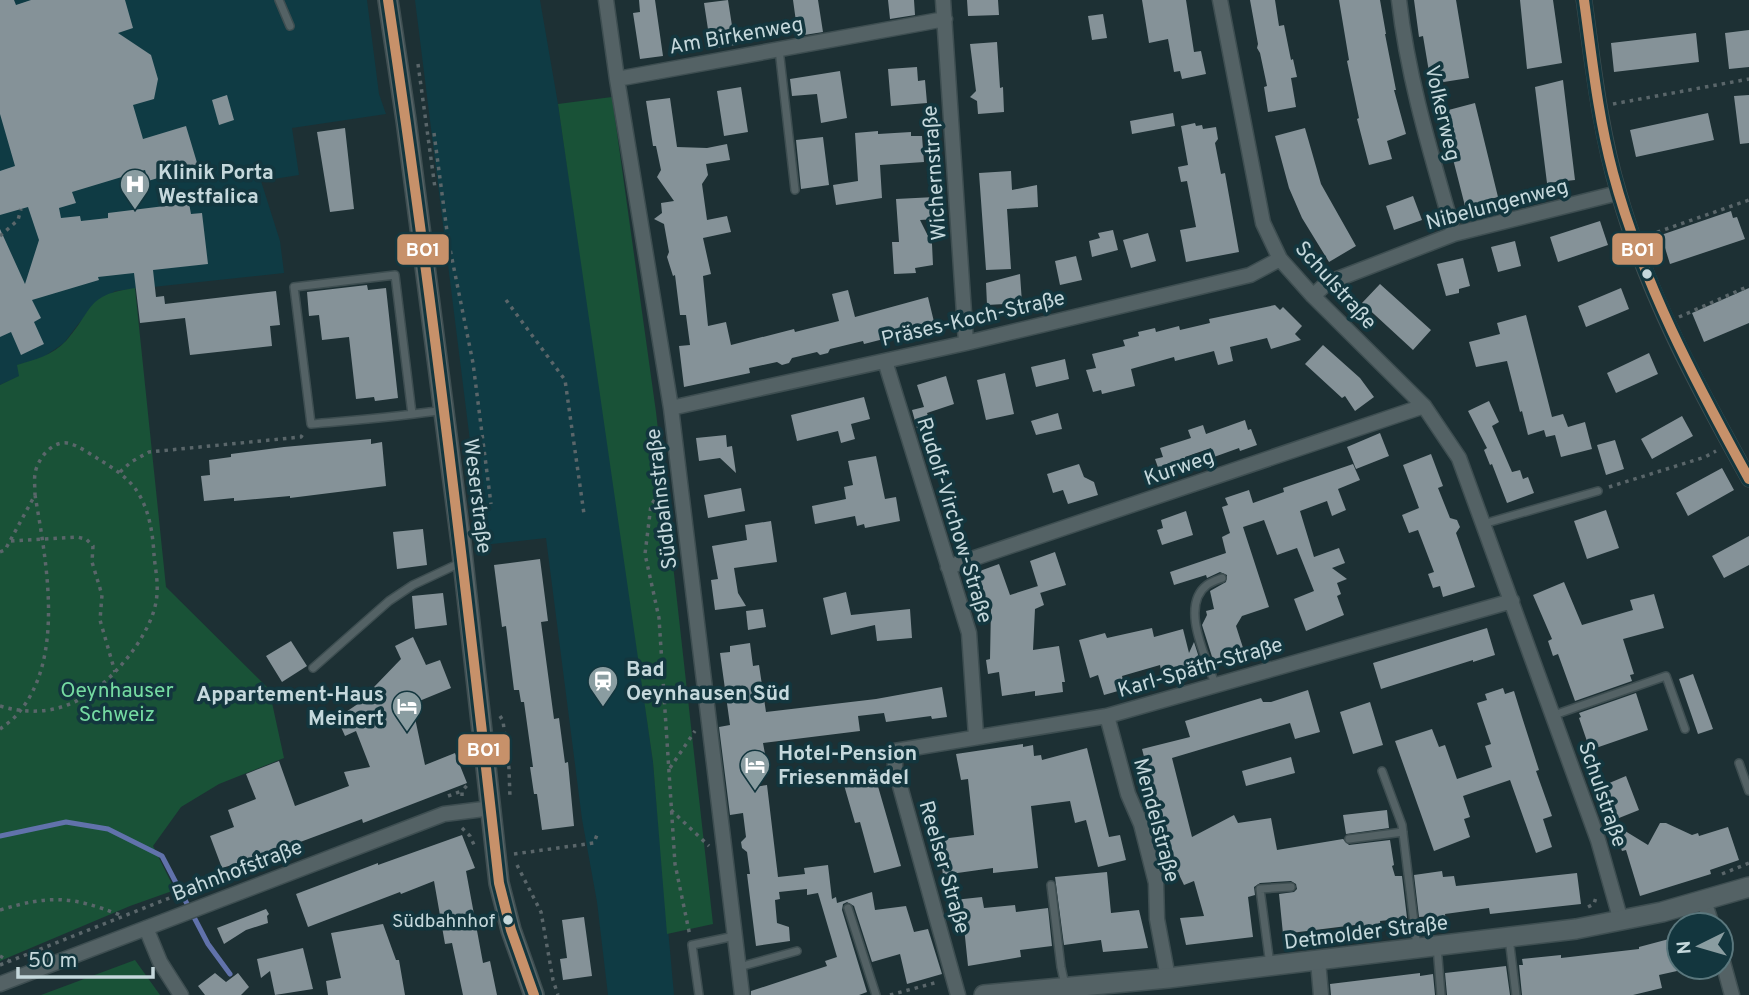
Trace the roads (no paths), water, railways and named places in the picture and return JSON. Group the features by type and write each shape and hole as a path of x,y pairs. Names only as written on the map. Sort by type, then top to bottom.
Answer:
{"main road":[{"name":"Weserstraße","path":"388,0 407,120 463,561 499,883 511,930 534,995"},
{"name":"Detmolder Straße","path":"984,995 1066,991 1509,938 1621,921 1749,887"}],"street":[{"name":"Südbahnstraße","path":"606,0 671,408 742,995"},
{"name":"Wichernstraße","path":"943,0 966,343"},
{"name":"Schulstraße","path":"1220,0 1263,222 1280,259 1313,296 1424,406 1459,458 1554,715 1615,894 1621,921"},
{"name":"Volkerweg","path":"1399,0 1403,32 1428,146 1454,234"},
{"path":"1584,0 1604,133 1618,193 1665,321 1703,399 1749,479"},
{"name":"Am Birkenweg","path":"617,79 945,19"},
{"name":"Nibelungenweg","path":"1313,296 1327,283 1454,234 1618,193"},
{"name":"Präses-Koch-Straße","path":"671,408 966,343 1250,275 1280,259"},
{"name":"Rudolf-Virchow-Straße","path":"885,360 969,633 976,736"},
{"name":"Kurweg","path":"948,567 1424,406"},
{"name":"Karl-Späth-Straße","path":"895,751 1107,716 1512,601"},
{"name":"Mendelstraße","path":"1107,716 1128,794 1141,824 1156,883 1157,919 1168,978"},
{"name":"Reelser Straße","path":"895,751 895,768 958,995"},
{"name":"Bahnhofstraße","path":"0,984 444,814 492,808"},
{"path":"1704,901 1707,911"},
{"path":"146,928 160,962 181,995"},
{"path":"1318,961 1321,995"}],"lane":[{"path":"279,0 290,26"},
{"path":"779,48 796,190"},
{"path":"412,414 395,275 294,287 311,424 412,414 444,410"},
{"path":"1483,524 1598,491"},
{"path":"313,668 389,601 413,585 463,561"},
{"path":"1215,684 1194,617 1201,591 1208,584 1222,578"},
{"path":"1554,715 1666,676 1685,729"},
{"path":"1739,763 1749,791"},
{"path":"1382,771 1403,832 1417,948"},
{"path":"1349,839 1403,832"},
{"path":"1051,885 1066,991"},
{"path":"1270,966 1260,889 1291,887"},
{"path":"848,908 876,995"},
{"path":"699,995 692,945 735,936"},
{"path":"1509,938 1516,995"},
{"path":"1437,946 1441,995"},
{"path":"738,968 797,951"}],"waterway":[{"path":"0,836 66,822 108,829 162,856 208,944 230,974"}],"place":[{"name":"Klinik Porta Westfalica","path":"135,211"},
{"name":"Bad Oeynhausen Süd","path":"603,708"},
{"name":"Appartement-Haus Meinert","path":"407,733"},
{"name":"Hotel-Pension Friesenmädel","path":"755,792"},
{"name":"Südbahnhof","path":"508,920"}],"park label":[{"name":"Oeynhauser Schweiz","path":"117,702"}]}
